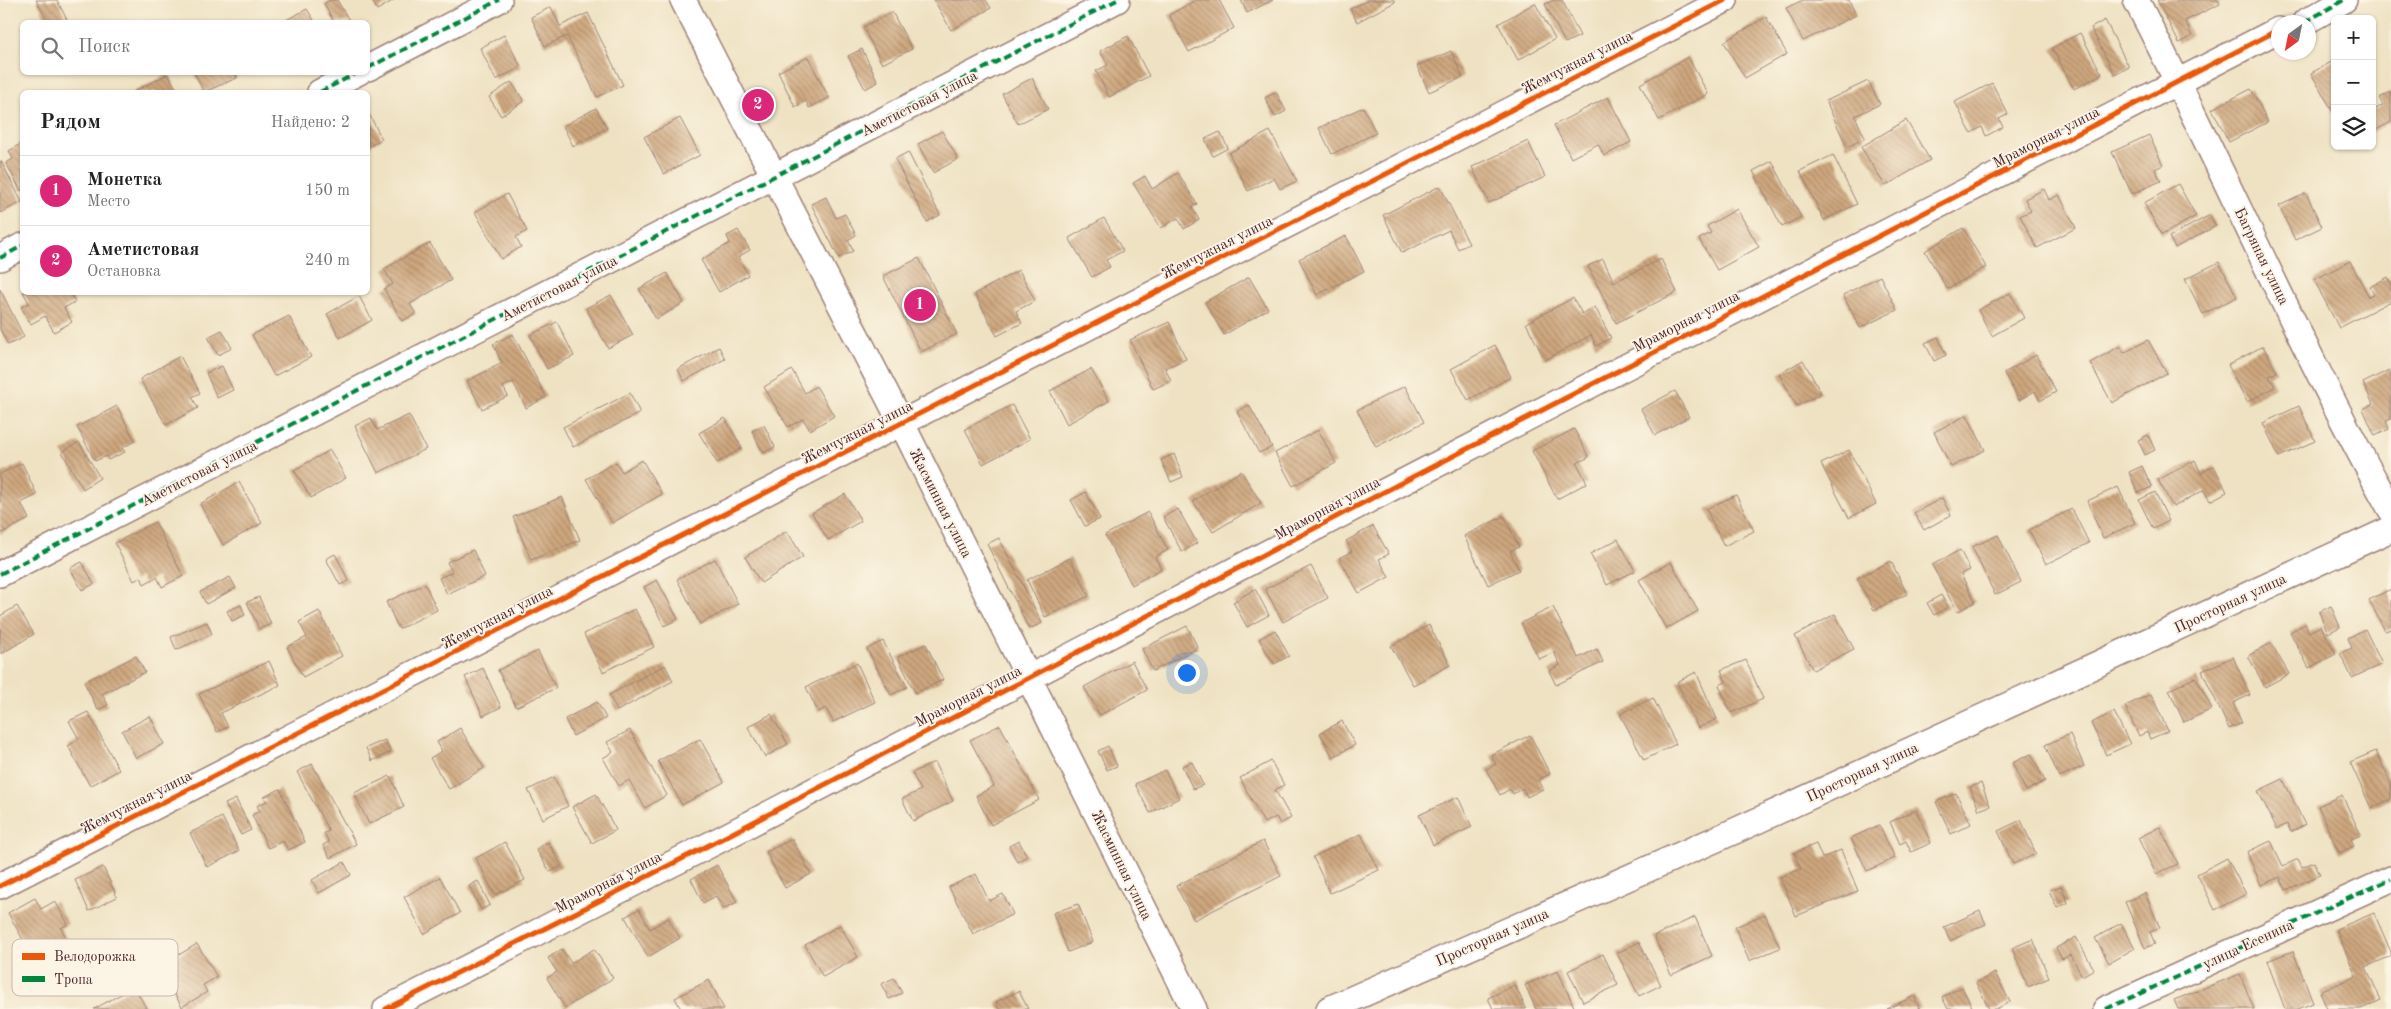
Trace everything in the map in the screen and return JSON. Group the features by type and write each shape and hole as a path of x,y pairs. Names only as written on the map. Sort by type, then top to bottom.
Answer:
{"street":[{"path":"370,67 499,0"},
{"name":"Жасминная улица","path":"683,0 902,424 1194,1009"},
{"name":"Аметистовая улица","path":"0,574 1118,0"},
{"name":"Жемчужная улица","path":"0,886 1725,0"},
{"name":"Багряная улица","path":"2136,0 2179,83 2282,299 2391,510"},
{"path":"2316,16 2344,0"},
{"name":"Мраморная улица","path":"386,1009 1030,679 1671,343 2179,83 2271,32"},
{"path":"324,90 353,75"},
{"path":"0,258 20,247"},
{"name":"Просторная улица","path":"1329,1009 1737,830 2391,529"},
{"name":"улица Есенина","path":"2106,1009 2391,879"}],"building":[{"path":"36,0 57,0 67,20 47,20"},
{"path":"330,0 337,0 349,20 333,20 324,4"},
{"path":"372,0 394,0 377,10"},
{"path":"934,0 986,0 991,8 951,30"},
{"path":"1196,0 1219,0 1234,28 1189,52 1169,15"},
{"path":"1241,0 1273,0 1247,13"},
{"path":"1368,0 1394,0 1395,2 1357,22 1350,9"},
{"path":"1554,0 1562,0 1580,36 1565,43 1545,4"},
{"path":"1803,0 1849,0 1856,15 1803,41 1786,8"},
{"path":"2157,0 2218,0 2220,4 2185,21 2192,36 2179,43"},
{"path":"1535,3 1555,39 1518,60 1498,24"},
{"path":"551,7 560,26 588,13 623,85 597,97 567,36 545,46 531,17"},
{"path":"307,9 314,20 286,20"},
{"path":"892,12 912,49 882,64 863,27"},
{"path":"1766,17 1787,54 1745,78 1724,42"},
{"path":"2105,20 2129,67 2115,75 2091,28"},
{"path":"2080,33 2102,74 2074,89 2052,48"},
{"path":"504,35 521,67 496,80 480,48"},
{"path":"1128,36 1149,76 1109,97 1096,71 1108,65 1100,51"},
{"path":"862,49 878,82 865,89 848,56"},
{"path":"1451,51 1463,77 1429,92 1417,66"},
{"path":"808,57 829,98 809,108 806,101 795,107 778,72"},
{"path":"1688,57 1708,94 1659,120 1640,84"},
{"path":"2331,62 2331,108 2311,73"},
{"path":"169,75 177,90 137,90"},
{"path":"196,75 236,75 237,78 209,90 203,90"},
{"path":"1032,78 1048,109 1018,124 1002,94"},
{"path":"1868,81 1880,104 1855,116 1865,138 1847,147 1826,101"},
{"path":"511,82 524,101 501,116 489,97"},
{"path":"1992,83 2008,114 1999,119 2003,127 1986,136 1982,127 1971,133 1955,102"},
{"path":"2251,89 2268,122 2229,142 2212,109"},
{"path":"1276,92 1286,111 1275,117 1265,98"},
{"path":"2391,92 2391,122 2376,130 2376,109 2383,105 2379,98"},
{"path":"1608,97 1631,142 1604,156 1598,144 1571,158 1554,125"},
{"path":"1363,107 1376,133 1332,154 1319,128"},
{"path":"596,108 607,128 573,146 563,126"},
{"path":"370,116 382,139 370,146"},
{"path":"680,118 700,155 664,174 644,137"},
{"path":"1906,120 1930,160 1885,186 1861,147"},
{"path":"942,131 958,159 933,173 918,144"},
{"path":"1270,131 1297,181 1280,189 1274,178 1248,191 1229,153"},
{"path":"1220,132 1228,148 1213,156 1205,139"},
{"path":"2149,135 2163,165 2155,169 2161,181 2132,194 2112,152"},
{"path":"1528,141 1545,177 1489,203 1472,167"},
{"path":"20,144 20,189 6,163 13,159 9,151"},
{"path":"908,152 940,215 927,222 895,159"},
{"path":"1833,155 1857,204 1824,220 1800,171"},
{"path":"1772,161 1801,217 1782,227 1753,171"},
{"path":"0,162 20,198 20,203 0,213"},
{"path":"1178,173 1197,204 1192,207 1199,220 1184,229 1178,218 1161,228 1133,183 1145,176 1152,189"},
{"path":"2178,184 2196,216 2162,235 2144,203"},
{"path":"1440,186 1469,244 1458,249 1449,230 1402,253 1383,215"},
{"path":"2044,189 2049,200 2059,195 2076,228 2037,248 2020,216 2031,211 2025,199"},
{"path":"2306,193 2322,227 2295,240 2279,206"},
{"path":"507,194 527,231 516,237 521,247 501,259 475,212"},
{"path":"826,197 836,218 845,214 856,235 848,240 853,251 839,258 811,204"},
{"path":"1737,209 1759,247 1717,270 1699,239 1711,233 1707,226"},
{"path":"2210,215 2216,226 2175,248 2169,237"},
{"path":"1104,218 1123,251 1106,260 1110,267 1092,277 1069,238"},
{"path":"1963,228 1986,267 1947,289 1925,251"},
{"path":"738,230 750,250 738,257 748,275 719,292 701,260 730,243 727,236"},
{"path":"1346,236 1364,271 1317,295 1299,259"},
{"path":"430,243 451,280 410,304 416,314 402,321 384,289 393,284 384,269"},
{"path":"919,258 957,334 921,352 883,276"},
{"path":"1603,259 1614,282 1661,259 1677,292 1616,323 1588,266"},
{"path":"2350,261 2369,297 2374,295 2370,287 2388,277 2391,283 2391,301 2339,328 2314,280"},
{"path":"2219,262 2237,297 2203,314 2185,279"},
{"path":"1019,270 1035,301 1016,311 1022,323 997,336 975,294"},
{"path":"667,273 684,303 656,319 639,289"},
{"path":"1880,276 1897,310 1860,328 1843,295"},
{"path":"1249,277 1268,309 1224,335 1205,302"},
{"path":"0,289 24,337 8,345 0,329"},
{"path":"2010,293 2024,318 1992,336 1978,310"},
{"path":"25,295 72,295 75,302 64,308 72,322 54,332 45,316 31,324 21,307 29,303"},
{"path":"611,295 633,335 608,348 586,308"},
{"path":"359,296 372,320 340,338 327,314"},
{"path":"1573,298 1582,314 1595,307 1611,338 1596,346 1591,335 1545,360 1526,323"},
{"path":"289,316 311,357 274,376 252,335"},
{"path":"557,322 574,356 547,369 530,335"},
{"path":"1169,322 1186,359 1165,368 1171,381 1153,389 1130,340"},
{"path":"222,330 232,348 218,355 208,337"},
{"path":"513,334 546,397 526,408 513,382 503,387 508,396 482,409 467,381 502,363 493,344"},
{"path":"1938,337 1946,355 1934,361 1925,343"},
{"path":"2148,340 2167,373 2112,403 2090,363 2120,346 2124,353"},
{"path":"1495,345 1511,377 1468,400 1451,369"},
{"path":"2263,346 2277,372 2269,376 2275,387 2247,402 2228,365"},
{"path":"719,347 725,359 684,381 678,369"},
{"path":"2036,355 2056,392 2040,401 2035,391 2019,400 2004,373"},
{"path":"180,356 200,393 192,397 198,408 166,425 140,379"},
{"path":"1803,360 1821,393 1797,406 1779,374"},
{"path":"222,366 233,390 217,398 206,373"},
{"path":"1091,369 1109,401 1067,424 1050,391"},
{"path":"792,370 805,393 816,386 834,416 810,430 803,419 788,427 764,387"},
{"path":"2389,370 2391,375 2391,419 2386,421 2389,429 2375,436 2363,409 2373,404 2363,383"},
{"path":"1405,386 1424,422 1376,447 1357,410"},
{"path":"1675,391 1689,417 1655,435 1641,409"},
{"path":"630,393 640,413 573,447 563,427"},
{"path":"1012,405 1030,439 983,464 965,429"},
{"path":"1249,405 1272,447 1259,453 1237,412"},
{"path":"117,406 135,441 122,448 125,452 108,460 106,456 95,461 77,427"},
{"path":"2299,406 2315,441 2279,457 2263,423"},
{"path":"409,415 426,449 378,473 355,426 371,418 377,430"},
{"path":"1967,415 1985,450 1951,467 1934,432"},
{"path":"725,418 742,448 717,463 699,433"},
{"path":"764,425 775,447 763,453 752,431"},
{"path":"1574,429 1589,457 1577,463 1587,483 1557,499 1532,451"},
{"path":"1318,430 1336,463 1293,486 1275,453"},
{"path":"2148,435 2155,450 2145,455 2138,440"},
{"path":"79,442 100,478 83,489 62,452"},
{"path":"330,450 346,478 311,498 294,470"},
{"path":"1849,450 1876,504 1849,518 1821,464"},
{"path":"1174,454 1183,477 1171,482 1161,460"},
{"path":"642,460 662,494 612,523 586,479 616,462 622,472"},
{"path":"2195,460 2201,473 2214,466 2227,492 2210,501 2204,490 2173,507 2158,480"},
{"path":"22,463 37,495 21,503 29,519 0,534 0,474"},
{"path":"2142,466 2152,487 2138,493 2129,472"},
{"path":"1241,471 1261,503 1213,532 1193,501"},
{"path":"239,482 262,523 223,545 200,504"},
{"path":"2118,487 2135,523 2103,538 2087,501"},
{"path":"1086,492 1100,519 1085,526 1071,500"},
{"path":"2155,492 2169,521 2153,529 2139,500"},
{"path":"845,494 861,521 828,540 812,513"},
{"path":"1736,495 1754,531 1724,546 1706,509"},
{"path":"562,497 580,540 531,560 513,517"},
{"path":"1942,498 1951,515 1924,530 1914,513"},
{"path":"1178,509 1197,543 1182,552 1163,517"},
{"path":"2072,509 2089,543 2046,564 2029,530"},
{"path":"1148,512 1168,550 1155,557 1161,569 1132,585 1105,535"},
{"path":"1504,516 1519,547 1510,551 1519,570 1488,585 1464,536"},
{"path":"155,522 183,576 162,587 157,577 144,584 141,577 134,581 115,543"},
{"path":"1373,526 1389,554 1379,559 1389,577 1359,593 1339,558 1352,551 1346,541"},
{"path":"787,531 803,557 761,583 745,557"},
{"path":"1998,535 2021,582 1995,595 1972,547"},
{"path":"999,538 1042,623 1029,629 987,544"},
{"path":"1618,539 1635,571 1607,585 1590,554"},
{"path":"473,550 485,576 447,594 439,578 452,572 447,562"},
{"path":"1960,550 1970,570 1961,574 1975,602 1957,612 1932,565"},
{"path":"335,554 349,581 340,585 326,559"},
{"path":"1070,558 1089,596 1045,617 1027,580"},
{"path":"715,559 738,604 700,624 677,579"},
{"path":"1891,561 1907,594 1874,610 1857,578"},
{"path":"82,562 94,584 82,590 70,568"},
{"path":"1671,562 1698,611 1666,629 1639,580"},
{"path":"1311,566 1328,598 1283,622 1265,589"},
{"path":"230,577 236,588 206,604 200,592"},
{"path":"657,580 678,619 664,626 644,587"},
{"path":"425,584 437,610 399,629 386,602"},
{"path":"1255,589 1269,615 1247,627 1233,602"},
{"path":"2391,589 2391,629 2385,631 2369,600"},
{"path":"1941,595 1948,607 1934,615 1927,603"},
{"path":"259,597 271,624 259,629 247,602"},
{"path":"241,605 245,615 232,621 227,611"},
{"path":"17,606 34,634 1,654 0,616"},
{"path":"2331,606 2340,627 2328,633 2319,612"},
{"path":"1553,607 1578,658 1597,649 1603,662 1556,685 1549,671 1560,665 1554,652 1539,659 1521,623"},
{"path":"635,609 654,647 603,672 584,634"},
{"path":"319,611 342,656 303,677 287,647 307,637 299,622"},
{"path":"1835,614 1854,649 1813,670 1795,636"},
{"path":"207,622 212,634 176,650 171,637"},
{"path":"2305,624 2309,632 2321,626 2336,654 2309,668 2290,632"},
{"path":"1429,625 1450,665 1413,685 1391,646"},
{"path":"1187,626 1198,648 1153,671 1142,649"},
{"path":"2365,629 2382,664 2352,678 2340,653 2352,648 2348,638"},
{"path":"1275,630 1289,656 1274,664 1259,639"},
{"path":"883,641 907,687 891,695 867,649"},
{"path":"2271,643 2289,674 2265,687 2248,656"},
{"path":"926,644 943,680 915,693 898,657"},
{"path":"538,651 556,688 516,707 498,670"},
{"path":"136,656 145,672 102,694 108,705 98,710 84,682"},
{"path":"2233,657 2250,695 2233,703 2242,723 2229,729 2202,671"},
{"path":"1746,660 1763,699 1731,713 1719,685 1726,682 1721,670"},
{"path":"269,661 280,685 221,713 228,727 217,732 199,694"},
{"path":"1132,661 1147,690 1100,715 1084,687"},
{"path":"857,663 875,702 833,722 826,708 818,712 806,687"},
{"path":"665,665 673,681 617,711 609,695"},
{"path":"483,668 501,707 483,716 465,677"},
{"path":"1696,672 1717,719 1698,728 1677,682"},
{"path":"2196,677 2212,709 2184,722 2169,690"},
{"path":"2151,694 2168,731 2150,739 2147,732 2139,736 2125,706"},
{"path":"1653,698 1676,744 1644,760 1620,714"},
{"path":"597,702 606,718 573,736 565,719"},
{"path":"88,712 119,770 90,786 68,746 79,739 69,721"},
{"path":"2114,712 2130,744 2106,755 2091,723"},
{"path":"771,714 788,744 765,757 748,727"},
{"path":"150,716 164,744 136,758 122,731"},
{"path":"1342,721 1355,745 1333,757 1320,733"},
{"path":"1000,725 1039,800 991,825 976,796 994,786 970,740"},
{"path":"460,728 484,768 449,789 430,758 442,751 437,742"},
{"path":"630,730 667,795 645,808 629,780 619,786 603,758 613,752 607,742"},
{"path":"2070,734 2084,766 2059,777 2045,745"},
{"path":"1530,735 1550,774 1538,780 1543,789 1527,797 1523,788 1513,794 1510,789 1500,795 1486,769 1496,764 1491,755"},
{"path":"700,739 724,782 682,805 658,761"},
{"path":"385,740 391,752 372,761 366,748"},
{"path":"1108,746 1117,766 1107,770 1098,751"},
{"path":"2376,751 2391,784 2391,799 2371,808 2350,762"},
{"path":"2031,754 2045,781 2026,791 2012,763"},
{"path":"1271,761 1284,785 1275,790 1291,818 1280,824 1276,817 1264,823 1240,778"},
{"path":"934,762 953,801 913,821 902,799 921,790 912,773"},
{"path":"1192,762 1203,785 1193,789 1182,766"},
{"path":"312,764 356,844 330,858 323,845 329,842 324,833 329,831 297,772"},
{"path":"1165,770 1179,798 1150,813 1135,784"},
{"path":"390,776 404,807 369,824 354,793"},
{"path":"554,777 568,806 543,819 528,790"},
{"path":"2283,779 2305,825 2291,832 2287,824 2277,829 2258,791"},
{"path":"1981,783 1990,806 1979,810 1970,787"},
{"path":"280,789 305,842 288,850 283,841 268,848 252,815 260,811 257,806 267,801 264,797"},
{"path":"1956,793 1971,824 1951,834 1936,802"},
{"path":"596,794 616,830 592,843 572,807"},
{"path":"2342,795 2361,835 2351,839 2354,846 2339,853 2318,806"},
{"path":"1458,797 1472,827 1433,845 1419,815"},
{"path":"236,799 251,830 241,835 225,804"},
{"path":"1916,810 1931,843 1911,852 1906,841 1900,844 1890,822"},
{"path":"222,817 239,851 207,867 190,833"},
{"path":"2021,820 2036,854 2013,864 1998,831"},
{"path":"1879,825 1895,858 1867,871 1851,838"},
{"path":"2160,827 2178,864 2156,874 2138,838"},
{"path":"1361,834 1379,870 1330,893 1313,857"},
{"path":"792,839 811,874 785,888 766,852"},
{"path":"1019,841 1027,856 1017,862 1009,846"},
{"path":"1263,841 1281,876 1194,920 1176,886"},
{"path":"2271,841 2283,866 2298,859 2302,867 2314,862 2320,875 2286,890 2280,877 2261,885 2247,852"},
{"path":"505,842 525,880 495,895 476,858"},
{"path":"548,842 562,866 550,872 536,849"},
{"path":"1816,844 1822,858 1841,850 1858,891 1796,916 1780,877 1801,869 1794,853"},
{"path":"2227,858 2246,894 2215,910 2197,874"},
{"path":"344,862 351,875 319,893 312,880"},
{"path":"717,865 737,902 723,909 716,896 703,903 691,879"},
{"path":"103,867 117,897 89,911 75,880"},
{"path":"976,874 989,901 1003,894 1013,914 973,934 949,887"},
{"path":"440,877 460,913 424,934 404,897"},
{"path":"478,881 490,905 481,910 469,886"},
{"path":"2061,886 2068,903 2057,908 2049,890"},
{"path":"2145,893 2160,928 2150,932 2155,944 2145,948 2125,902"},
{"path":"35,898 41,909 55,901 68,924 61,928 66,939 23,939 8,913"},
{"path":"1078,904 1093,942 1068,952 1053,913"},
{"path":"639,909 650,929 668,918 680,938 648,957 625,917"},
{"path":"1980,911 1986,924 1950,941 1944,927"},
{"path":"2374,913 2391,952 2391,956 2366,967 2381,1000 2361,1009 2327,1009 2320,992 2356,976 2336,929"},
{"path":"1765,914 1780,948 1749,961 1735,927"},
{"path":"1695,917 1712,956 1671,975 1654,936"},
{"path":"2121,923 2135,948 2109,963 2095,938"},
{"path":"840,925 858,957 823,977 805,945"},
{"path":"2076,937 2094,969 2082,976 2071,955 2062,959 2056,948"},
{"path":"2033,939 2049,978 2028,987 2012,948"},
{"path":"1639,942 1661,985 1639,996 1617,953"},
{"path":"197,944 217,977 203,985 207,992 182,1007 176,996 178,996 178,955"},
{"path":"562,949 571,963 594,949 613,978 565,1008 547,978 557,972 548,958"},
{"path":"2293,951 2313,1003 2298,1009 2285,1009 2267,961"},
{"path":"1603,954 1618,985 1583,1002 1568,971"},
{"path":"1558,971 1575,1009 1536,1009 1525,985"},
{"path":"1995,973 2010,1002 1996,1009 1989,1009 1976,983"},
{"path":"2240,974 2254,1009 2178,1009 2174,1000"},
{"path":"894,978 902,993 889,999 881,984"},
{"path":"709,980 724,1009 681,1009 675,998"},
{"path":"1515,985 1526,1009 1493,1009 1488,998"},
{"path":"1962,987 1973,1009 1948,1009 1942,997"},
{"path":"1019,991 1028,1009 999,1009 996,1002"},
{"path":"118,996 139,996 147,1009 94,1009"},
{"path":"1914,996 1920,1009 1887,1009"}],"marked path":[{"path":"370,67 499,0"},
{"path":"0,574 1117,0"},
{"path":"2316,16 2344,0"},
{"path":"324,90 353,75"},
{"path":"0,258 20,247"},
{"path":"2106,1009 2391,879"}],"cycle path":[{"path":"0,886 1725,0"},
{"path":"386,1009 723,838 1401,483 2271,34"}],"place":[{"name":"Аметистовая","path":"758,105"},
{"name":"Монетка","path":"920,305"}]}
